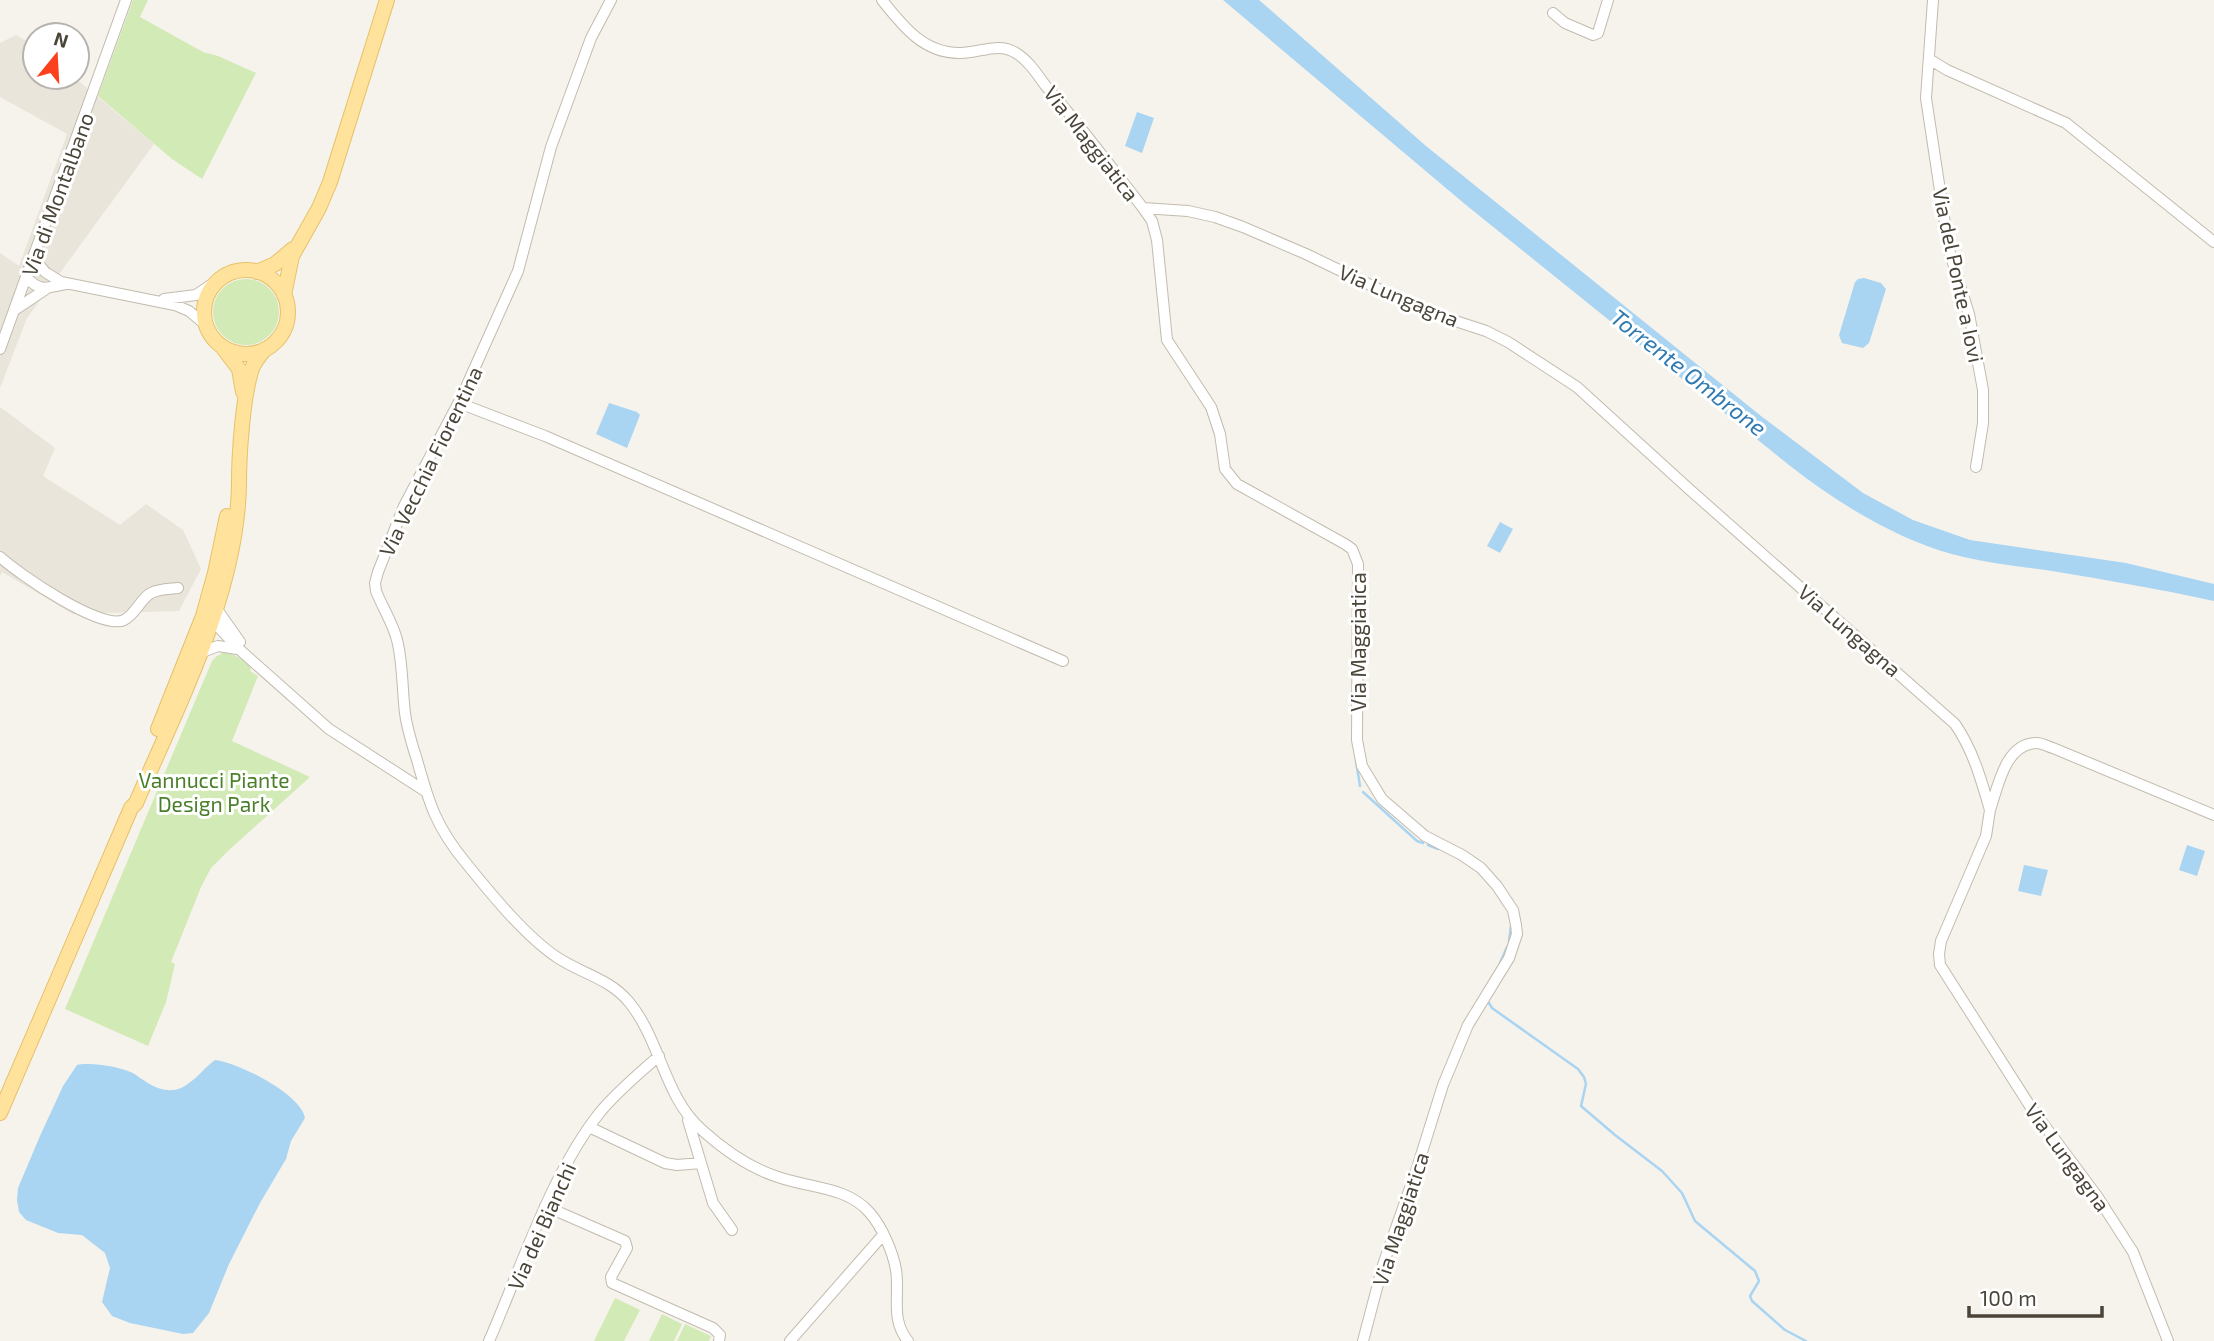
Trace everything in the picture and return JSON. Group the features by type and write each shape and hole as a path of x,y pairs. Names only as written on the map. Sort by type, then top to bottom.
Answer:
{"main road":[{"path":"284,295 289,264 330,182 387,0"},
{"path":"245,407 240,371 212,337 204,314 205,301 219,280 228,274 257,271 275,264 297,246"},
{"path":"0,1113 200,653 211,611 233,485 238,474 252,370 265,349 278,338 286,323 288,311 284,295 276,282 257,271"},
{"path":"221,345 239,353 253,353 265,349"},
{"path":"131,808 131,801 211,611"}],"street":[{"name":"Via di Montalbano","path":"0,349 126,0"},
{"name":"Via Vecchia Fiorentina","path":"611,0 586,50 551,147 518,271 459,403 404,506 375,583 377,595 397,639 406,720 425,791 438,823 467,864 522,927 549,951 618,991 642,1021 687,1115 715,1141 756,1168 777,1177 838,1192 853,1199 871,1214 883,1235 896,1269 897,1320 908,1341"},
{"name":"Via Maggiatica","path":"882,0 904,28 920,41 939,50 960,54 996,47 1019,55 1053,94 1152,221 1157,240 1167,340 1211,407 1220,434 1227,474 1237,484 1345,544 1355,554 1358,564 1357,740 1362,766 1382,799 1402,818 1425,836 1482,868 1516,917 1517,934 1508,958 1468,1026 1443,1085 1383,1265 1363,1341"},
{"path":"1553,13 1565,23 1593,35 1598,33 1608,0"},
{"name":"Via del Ponte a Iovi","path":"1933,0 1926,98 1949,250 1969,314 1983,390 1983,423 1976,467"},
{"path":"1929,59 1947,70 2066,123 2214,242"},
{"name":"Via Lungagna","path":"1143,208 1188,211 1243,227 1422,310 1486,331 1577,387 1949,717 1961,732 1972,754 1990,810 1986,836 1941,941 1940,965 2030,1106 2097,1196 2133,1252 2168,1341"},
{"path":"34,258 51,277"},
{"path":"27,278 51,277 69,284 184,308 207,326"},
{"path":"27,278 37,287 47,289"},
{"path":"147,299 193,296 219,280"},
{"path":"14,311 47,289 69,284"},
{"path":"459,403 545,436 1063,662"},
{"path":"0,557 24,577 84,611 108,621 121,621 129,617 153,593 178,588"},
{"path":"211,611 240,650 337,735 425,791"},
{"path":"211,611 229,627 264,671"},
{"path":"200,653 223,645 240,650"},
{"path":"1990,810 2010,758 2020,748 2037,743 2214,816"},
{"name":"Via dei Bianchi","path":"489,1341 545,1206 589,1127 610,1102 659,1056"},
{"path":"687,1115 716,1208 732,1230"},
{"path":"589,1127 665,1163 701,1163"},
{"path":"682,1165 694,1140"},
{"path":"545,1206 625,1241 627,1248 611,1277 612,1283 713,1328 719,1332 719,1341"},
{"path":"790,1341 883,1235"}],"shaded area":[{"path":"16,35 21,38 21,91 91,91 154,144 27,318 0,388 0,253 19,266 67,134 0,97 0,43"},
{"path":"0,407 55,448 43,476 120,525 146,504 183,530 201,569 179,611 73,614 2,572 0,576"}],"green space":[{"path":"133,0 148,0 140,17 203,52 256,73 202,179 172,159 98,96"},
{"path":"239,279 253,279 265,284 274,293 279,312 277,325 270,336 253,345 239,345 227,340 218,331 213,319 213,305 218,293 227,284"},
{"name":"Vannucci Piante Design Park","path":"223,653 242,659 251,667 250,671 258,676 232,741 310,777 211,868 171,962 175,964 166,1002 148,1046 65,1009 212,661"},
{"path":"615,1298 640,1310 624,1341 594,1341"},
{"path":"662,1314 682,1324 674,1341 649,1341"},
{"path":"685,1324 711,1336 709,1341 677,1341"}],"water":[{"name":"Torrente Ombrone","path":"1223,0 1259,0 1426,146 1761,416 1863,493 1913,520 1970,540 2126,563 2214,584 2214,601 1957,555 1908,538 1855,511 1789,465 1466,205"},
{"path":"1137,112 1154,118 1142,153 1125,146"},
{"path":"1864,278 1881,283 1886,289 1869,343 1863,348 1842,343 1839,335 1855,282"},
{"path":"609,403 640,415 627,448 596,434"},
{"path":"1500,522 1513,529 1500,553 1487,546"},
{"path":"2187,845 2205,851 2197,876 2179,870"},
{"path":"2024,865 2048,870 2041,896 2018,891"},
{"path":"215,1060 252,1073 281,1090 301,1109 305,1118 229,1264 209,1313 193,1333 183,1334 130,1323 112,1316 102,1302 110,1268 105,1253 82,1235 58,1233 26,1220 19,1212 18,1188 63,1086 77,1065 98,1065 124,1070 157,1087 174,1090 186,1085"}],"waterway":[{"path":"1356,761 1360,786"},
{"path":"1363,792 1417,841 1423,843"},
{"path":"1428,845 1438,849"},
{"path":"1509,941 1511,926"},
{"path":"1500,963 1507,947"},
{"path":"1489,1003 1492,1008 1578,1069 1586,1084 1581,1106 1662,1171 1682,1193 1695,1221 1755,1271 1759,1281 1750,1296 1752,1301 1785,1330 1806,1341"}]}
